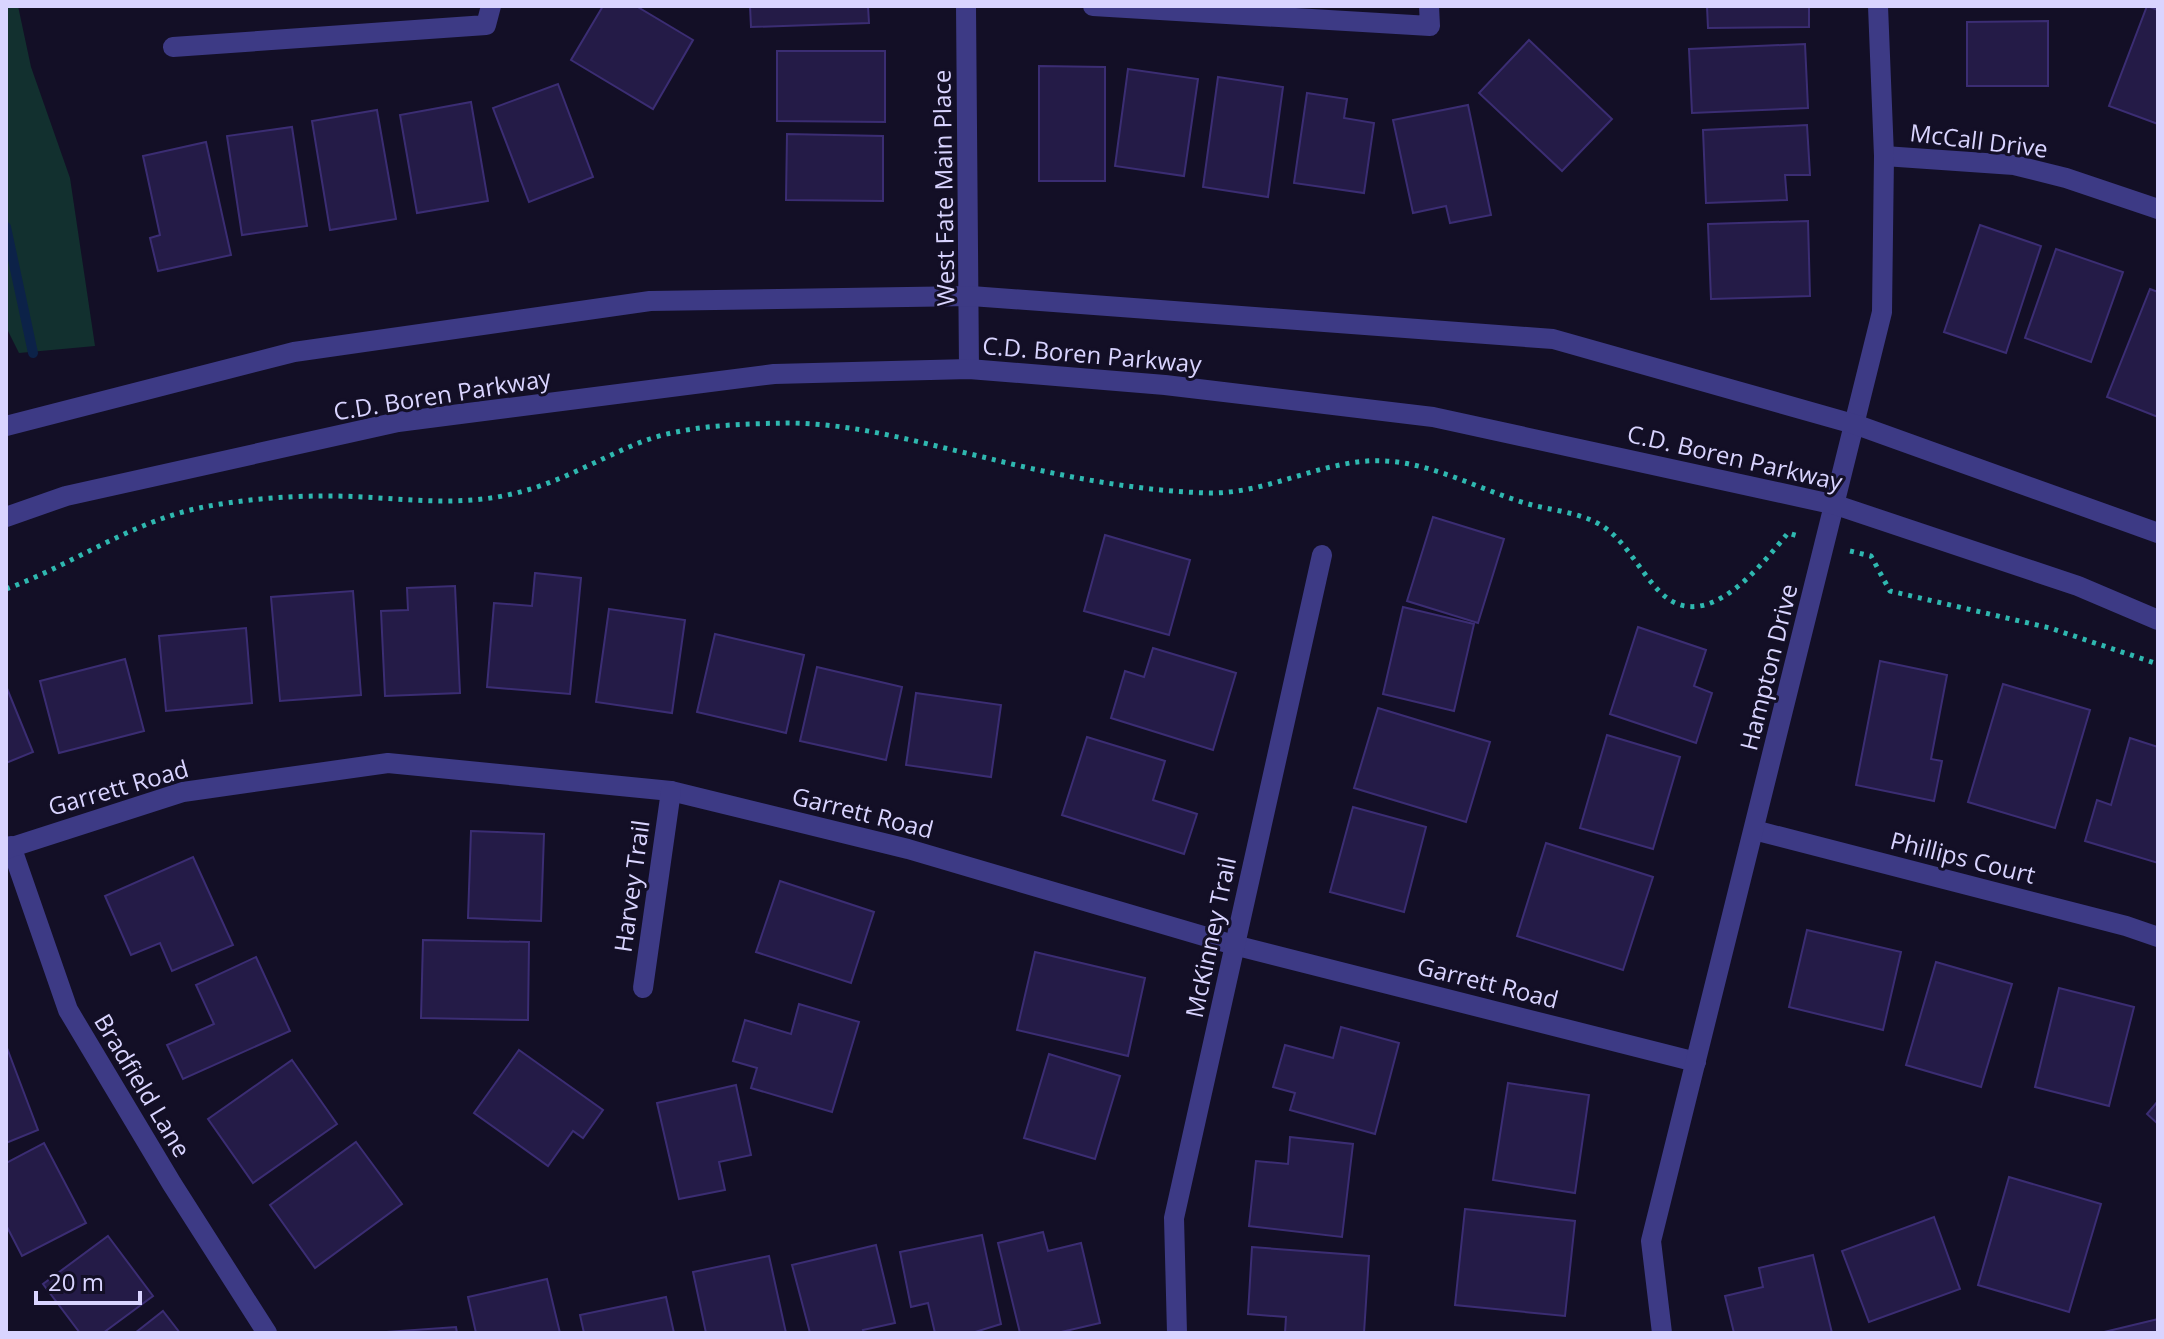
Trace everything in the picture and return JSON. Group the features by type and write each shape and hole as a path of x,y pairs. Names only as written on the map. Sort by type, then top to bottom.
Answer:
{"street":[{"path":"173,47 486,25 491,6"},
{"name":"West Fate Main Place","path":"966,6 971,296 969,369"},
{"path":"1093,6 1429,16"},
{"name":"Hampton Drive","path":"1662,1333 1651,1241 1857,425 1882,312 1884,156 1878,6"},
{"name":"McCall Drive","path":"1884,156 2014,165 2066,178 2158,209"},
{"name":"C.D. Boren Parkway","path":"6,426 294,352 650,301 971,296 1553,339 1857,425 2158,533"},
{"name":"C.D. Boren Parkway","path":"6,517 66,496 398,422 774,374 969,369 1165,385 1433,417 1836,505 2078,586 2158,620"},
{"name":"McKinney Trail","path":"1177,1333 1174,1218 1322,555"},
{"name":"Garrett Road","path":"9,848 183,792 388,763 671,791 908,849 1234,945 1696,1062"},
{"name":"Harvey Trail","path":"643,988 671,791"},
{"name":"Phillips Court","path":"1754,830 2111,922 2158,937"},
{"name":"Bradfield Lane","path":"9,848 68,1010 172,1184 267,1333"}],"path":[{"path":"6,589 50,573 141,524 201,507 320,496 453,503 510,495 574,475 646,441 698,429 784,423 852,426 999,461 1161,490 1243,491 1370,461 1421,466 1528,504 1591,520 1608,529 1664,596 1690,608 1699,609 1741,585 1788,533 1871,556 1890,591 2050,628 2158,664"}],"green space":[{"path":"6,6 18,6 31,67 70,178 95,346 19,353 6,327"}],"building":[{"path":"603,6 636,6 693,40 653,109 571,60"},
{"path":"750,6 868,6 869,23 751,27"},
{"path":"1707,6 1809,6 1809,27 1708,28"},
{"path":"2147,6 2158,10 2158,124 2109,106"},
{"path":"2048,21 2048,86 1967,86 1967,22"},
{"path":"1529,40 1612,119 1562,171 1479,93"},
{"path":"1805,44 1808,108 1692,113 1689,49"},
{"path":"777,51 885,51 885,122 777,121"},
{"path":"1039,66 1105,67 1105,181 1039,181"},
{"path":"1128,69 1198,79 1184,176 1115,166"},
{"path":"1218,77 1283,87 1268,197 1203,187"},
{"path":"558,84 593,177 529,202 493,108"},
{"path":"1307,93 1347,99 1344,118 1374,123 1364,193 1294,183"},
{"path":"471,102 488,201 417,213 400,115"},
{"path":"1468,105 1491,215 1450,223 1446,206 1413,213 1393,120"},
{"path":"377,110 396,219 330,230 312,121"},
{"path":"1807,125 1810,175 1785,175 1787,200 1706,203 1703,130"},
{"path":"292,127 307,226 242,235 227,136"},
{"path":"787,134 883,136 883,201 786,200"},
{"path":"206,142 231,255 158,271 150,238 160,235 143,156"},
{"path":"1808,221 1810,296 1711,299 1708,224"},
{"path":"1980,225 2041,246 2006,353 1944,332"},
{"path":"2056,249 2123,272 2091,362 2025,338"},
{"path":"2150,289 2158,292 2158,417 2107,397"},
{"path":"1433,517 1504,539 1478,623 1407,601"},
{"path":"1105,535 1190,560 1169,635 1084,611"},
{"path":"535,573 581,578 570,694 487,687 494,603 532,606"},
{"path":"455,586 460,693 385,696 381,611 408,610 407,588"},
{"path":"353,591 361,695 280,701 271,597"},
{"path":"1403,607 1474,624 1454,711 1383,694"},
{"path":"609,609 685,620 672,713 596,702"},
{"path":"1638,627 1706,650 1694,686 1712,693 1696,743 1610,714"},
{"path":"246,628 252,703 166,711 159,636"},
{"path":"715,634 804,655 786,733 697,712"},
{"path":"1153,648 1236,673 1213,750 1111,718 1125,671 1144,677"},
{"path":"125,659 144,731 59,753 40,681"},
{"path":"1880,661 1947,675 1931,759 1942,761 1934,801 1856,785"},
{"path":"817,667 902,687 886,760 800,741"},
{"path":"2003,684 2090,710 2055,828 1968,802"},
{"path":"6,686 33,752 6,763"},
{"path":"916,693 1001,705 991,777 906,765"},
{"path":"1378,708 1490,742 1466,822 1354,788"},
{"path":"1607,735 1680,757 1653,849 1580,828"},
{"path":"1087,737 1165,761 1153,800 1197,814 1184,854 1062,815"},
{"path":"2130,738 2158,747 2158,863 2085,841 2097,800 2111,805"},
{"path":"1353,807 1426,827 1404,912 1330,892"},
{"path":"471,831 544,834 541,921 468,918"},
{"path":"1546,843 1653,877 1623,970 1517,936"},
{"path":"193,857 233,945 172,971 160,943 131,955 105,896"},
{"path":"780,881 874,912 851,983 756,952"},
{"path":"1807,930 1901,952 1883,1030 1789,1007"},
{"path":"423,940 529,942 528,1020 421,1018"},
{"path":"1035,952 1145,978 1128,1056 1017,1030"},
{"path":"256,957 290,1031 183,1079 167,1045 214,1024 196,985"},
{"path":"1936,962 2012,984 1981,1087 1906,1065"},
{"path":"2059,988 2134,1007 2109,1106 2035,1087"},
{"path":"799,1004 859,1022 832,1112 751,1088 757,1068 733,1061 745,1020 791,1034"},
{"path":"1341,1027 1399,1043 1375,1134 1290,1110 1295,1093 1273,1087 1285,1045 1333,1058"},
{"path":"6,1049 38,1130 6,1143"},
{"path":"519,1050 603,1110 583,1138 573,1131 548,1166 474,1113"},
{"path":"1049,1054 1120,1076 1095,1159 1024,1138"},
{"path":"292,1060 337,1124 253,1183 208,1119"},
{"path":"1508,1083 1589,1095 1575,1193 1493,1180"},
{"path":"736,1085 751,1155 719,1162 725,1190 679,1199 657,1103"},
{"path":"2158,1101 2158,1124 2147,1114"},
{"path":"1290,1137 1353,1144 1342,1237 1249,1226 1256,1161 1288,1164"},
{"path":"356,1142 402,1204 315,1268 270,1205"},
{"path":"44,1143 86,1223 22,1256 6,1225 6,1163"},
{"path":"2009,1177 2101,1204 2069,1312 1978,1285"},
{"path":"1465,1209 1575,1221 1565,1316 1455,1305"},
{"path":"1934,1217 1960,1289 1869,1322 1842,1251"},
{"path":"1043,1232 1048,1251 1081,1243 1100,1323 1057,1333 1020,1333 998,1243"},
{"path":"982,1235 1001,1324 972,1333 935,1333 928,1303 911,1307 900,1252"},
{"path":"108,1236 153,1296 103,1333 80,1333 43,1284"},
{"path":"876,1245 895,1323 863,1330 864,1333 810,1333 792,1265"},
{"path":"1252,1247 1369,1256 1364,1333 1285,1333 1286,1317 1248,1314"},
{"path":"1813,1255 1832,1333 1734,1333 1725,1296 1763,1287 1759,1268"},
{"path":"769,1256 786,1333 706,1333 693,1272"},
{"path":"547,1279 560,1333 476,1333 468,1297"},
{"path":"666,1297 674,1333 584,1333 580,1315"},
{"path":"163,1311 180,1333 135,1333"},
{"path":"2158,1319 2158,1333 2100,1333"},
{"path":"456,1327 457,1333 372,1333"}],"waterway":[{"path":"6,227 33,353"}]}
